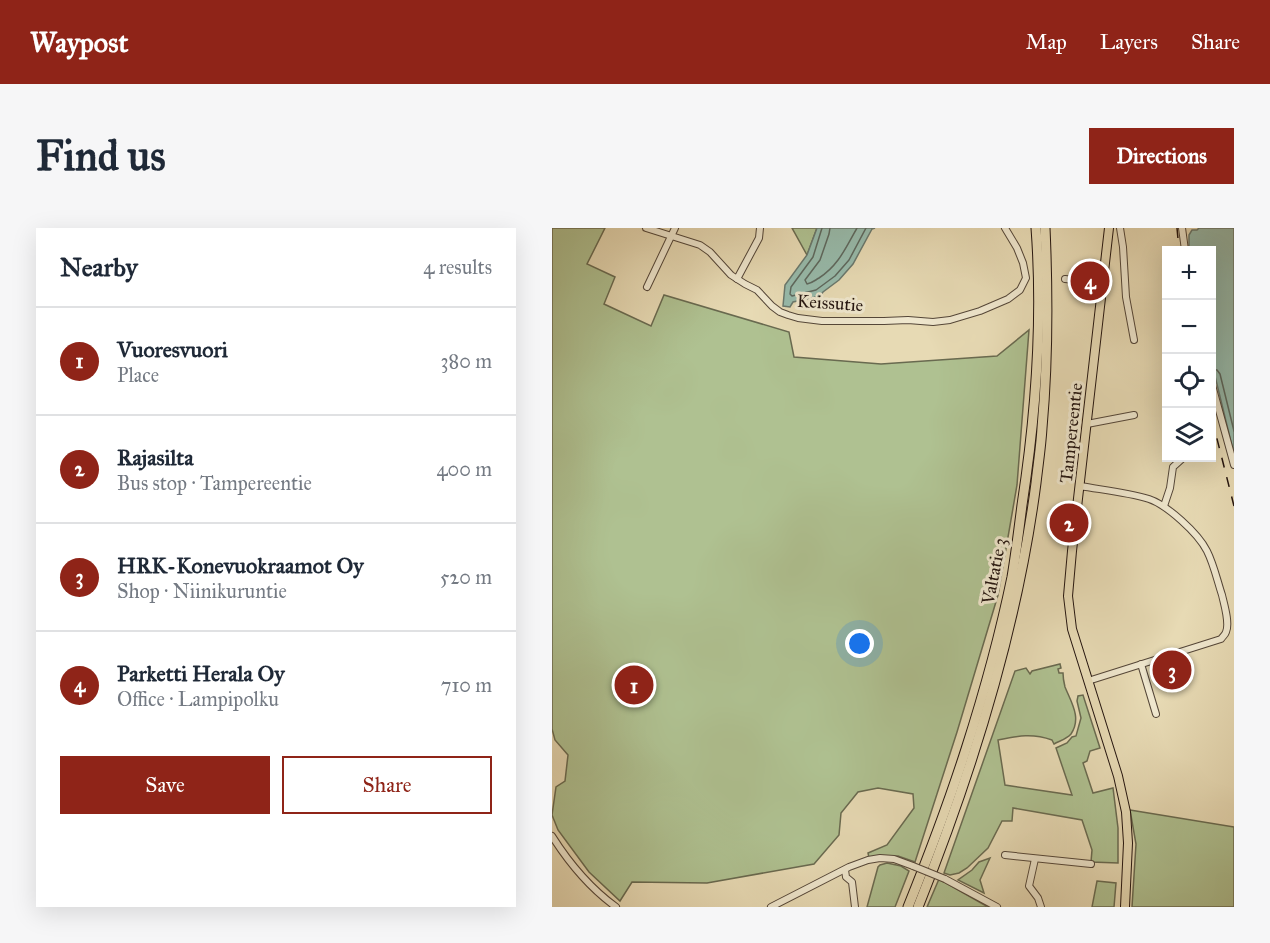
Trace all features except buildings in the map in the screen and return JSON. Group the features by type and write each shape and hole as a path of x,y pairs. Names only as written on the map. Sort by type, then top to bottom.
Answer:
{"highway":[{"name":"Valtatie 3","path":"908,907 967,747 1012,576 1036,399 1039,289 1036,228"},
{"name":"Valtatie 3","path":"918,907 976,750 1002,660 1026,552 1042,430 1045,386 1048,299 1045,228"}],"main road":[{"name":"Tampereentie","path":"1109,228 1068,596 1072,629 1118,776 1126,812 1128,843 1125,907"}],"street":[{"name":"Keissutie","path":"646,228 700,245 737,279 757,290 780,312 798,318 822,321 933,322 950,320 994,306 1020,290 1026,278 1023,263 1005,228"},
{"path":"647,287 675,228"},
{"path":"737,279 759,238 760,228"},
{"path":"1120,228 1126,297 1134,340"},
{"path":"1182,228 1184,246"},
{"path":"1065,279 1103,283"},
{"path":"1216,400 1234,465"},
{"path":"1087,424 1134,415"},
{"path":"1164,506 1173,467 1179,462"},
{"path":"1080,486 1149,499 1164,506 1198,538 1206,549 1217,578 1227,628 1226,634 1221,639 1088,681"},
{"path":"1141,664 1156,714"},
{"path":"552,836 564,856 578,872 616,907"},
{"path":"1005,855 1091,864"},
{"path":"771,907 858,864 880,858 894,859 945,879 997,907"},
{"path":"1035,859 1029,886 1041,907"},
{"path":"845,870 846,877 852,882 855,907"}],"green space":[{"path":"552,228 605,228 587,264 615,277 604,304 651,326 664,295 789,332 794,357 881,364 997,356 1029,330 1017,485 998,595 915,862 898,856 869,858 868,853 887,845 914,808 913,794 878,788 858,792 841,813 839,835 814,864 707,883 632,882 620,901 589,872 558,830 552,815 556,787 565,781 568,755 555,740 552,729"},
{"path":"792,228 817,228 807,255"},
{"path":"1060,664 1059,673 1063,673 1065,687 1076,716 1074,728 1069,736 1054,744 1052,740 1031,736 998,740 1005,785 1072,795 1056,748 1076,736 1081,718 1077,701 1078,696 1083,695 1100,748 1090,751 1087,761 1083,763 1093,793 1113,788 1118,828 1118,863 1091,862 1092,850 1082,820 1013,808 1012,821 1002,821 988,848 967,868 950,875 944,873 1015,671 1026,668 1030,674 1032,671"},
{"path":"1130,810 1234,827 1234,907 1132,907 1136,844"},
{"path":"990,858 980,880 984,893 958,880 979,862"},
{"path":"887,863 901,866 909,871 895,907 867,907 878,867"},
{"path":"939,879 988,907 927,907"},
{"path":"1097,881 1116,883 1114,907 1092,907"}],"water":[{"path":"817,228 875,228 872,229 853,264 839,280 820,296 793,302 790,307 783,306 785,285 807,255"},
{"path":"1199,228 1234,228 1234,454 1216,380 1216,246 1189,246 1189,235 1192,230"}],"railway":[{"path":"1177,228 1179,246"},
{"path":"1216,435 1234,506"}],"place":[{"name":"Parketti Herala Oy","path":"1090,281"},
{"name":"Rajasilta","path":"1069,523"},
{"name":"HRK-Konevuokraamot Oy","path":"1172,670"},
{"name":"Vuoresvuori","path":"634,685"}]}
